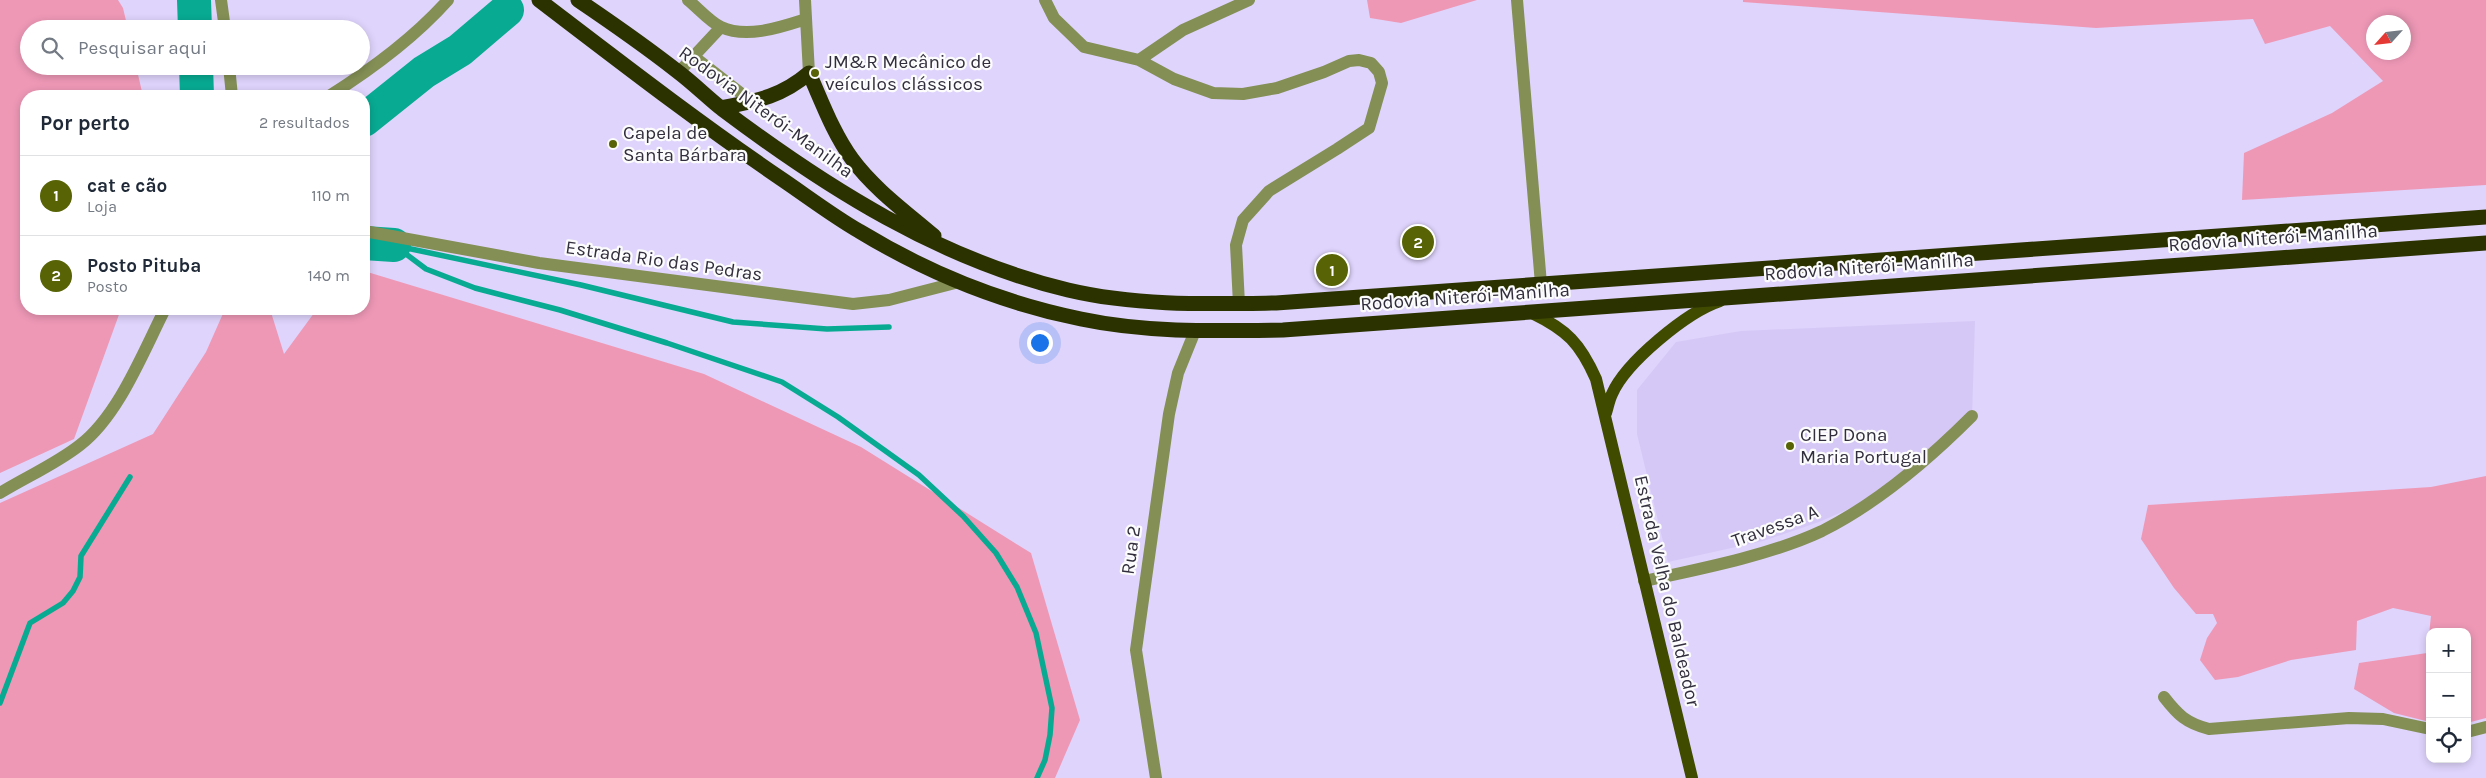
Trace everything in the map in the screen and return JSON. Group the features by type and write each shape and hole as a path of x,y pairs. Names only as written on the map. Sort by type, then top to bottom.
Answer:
{"highway":[{"name":"Rodovia Niterói-Manilha","path":"539,0 698,120 813,200 859,231 919,264 959,282 1039,309 1084,320 1145,328 1195,331 1283,330 2486,243"},
{"name":"Rodovia Niterói-Manilha","path":"578,0 678,72 721,108 840,192 883,218 1004,272 1069,290 1127,300 1276,304 2486,218"},
{"path":"721,108 752,102 783,92 809,73 835,130 853,159 904,210 952,250"}],"main road":[{"path":"1606,413 1612,393 1625,375 1663,337 1708,305 1736,296"},
{"name":"Estrada Velha do Baldeador","path":"1532,312 1558,326 1586,358 1596,379 1606,413 1644,581 1692,778"}],"street":[{"path":"221,0 224,20"},
{"path":"370,69 426,24 448,0"},
{"path":"688,0 721,27 739,32 762,30 806,19"},
{"path":"805,0 809,73"},
{"path":"1045,0 1054,18 1084,47 1139,60 1174,79 1213,93 1243,94 1277,88 1324,72 1349,61 1359,60 1371,63 1379,72 1382,83 1369,128 1337,150 1269,191 1243,220 1236,245 1239,304"},
{"path":"1139,60 1183,30 1249,0"},
{"path":"1517,0 1541,284"},
{"path":"678,72 721,27"},
{"path":"693,56 752,102"},
{"path":"230,75 231,90"},
{"path":"338,90 361,75"},
{"name":"Estrada Rio das Pedras","path":"370,232 539,263 854,304 889,300 959,282"},
{"path":"0,492 80,446 99,427 118,398 162,315"},
{"name":"Rua 2","path":"1156,778 1136,650 1168,414 1178,373 1195,331"},
{"name":"Travessa A","path":"1644,581 1727,563 1822,531 1876,497 1952,437 1972,416"},
{"path":"2164,697 2176,712 2191,724 2209,729 2349,718 2383,720 2426,728"},
{"path":"2471,731 2486,727"}],"shaded area":[{"path":"0,0 118,0 123,8 126,20 20,20 20,75 138,75 142,90 20,90 20,315 119,315 74,439 0,473"},
{"path":"1367,0 1477,0 1401,23 1370,18"},
{"path":"1743,0 2486,0 2486,185 2242,200 2244,153 2332,113 2383,81 2330,26 2265,44 2253,19 2096,28 1743,2"},
{"path":"370,273 704,374 861,447 1031,553 1080,720 1055,778 0,778 0,503 153,434 206,352 222,315 272,315 284,354 313,315 370,315"},
{"name":"CIEP Dona Maria Portugal","path":"1975,321 1972,416 1876,497 1819,522 1763,541 1668,562 1637,434 1637,390 1676,342 1741,331"},
{"path":"2486,476 2486,718 2471,722 2471,628 2430,628 2431,616 2393,608 2357,621 2356,650 2291,660 2238,677 2215,680 2200,660 2207,638 2217,623 2213,614 2196,614 2174,588 2141,539 2148,505 2431,487"},
{"path":"2426,653 2426,721 2394,713 2354,689 2359,663"}],"waterway":[{"path":"194,0 195,20"},
{"path":"370,115 424,72 460,50 507,10"},
{"path":"196,75 197,90"},
{"path":"370,243 394,245"},
{"path":"394,245 426,269 475,288 560,310 667,343 782,382 838,417 919,475 963,516 996,553 1017,587 1036,633 1052,708 1050,735 1045,760 1037,778"},
{"path":"397,246 581,285 733,322 827,329 889,327"},
{"path":"0,703 30,623 63,603 73,591 80,577 81,556 130,477"}],"place":[{"name":"JM&R Mecânico de veículos clássicos","path":"815,73"},
{"name":"Capela de Santa Bárbara","path":"613,144"},
{"name":"Posto Pituba","path":"1418,242"},
{"name":"cat e cão","path":"1332,270"},
{"name":"CIEP Dona Maria Portugal","path":"1790,446"}]}
